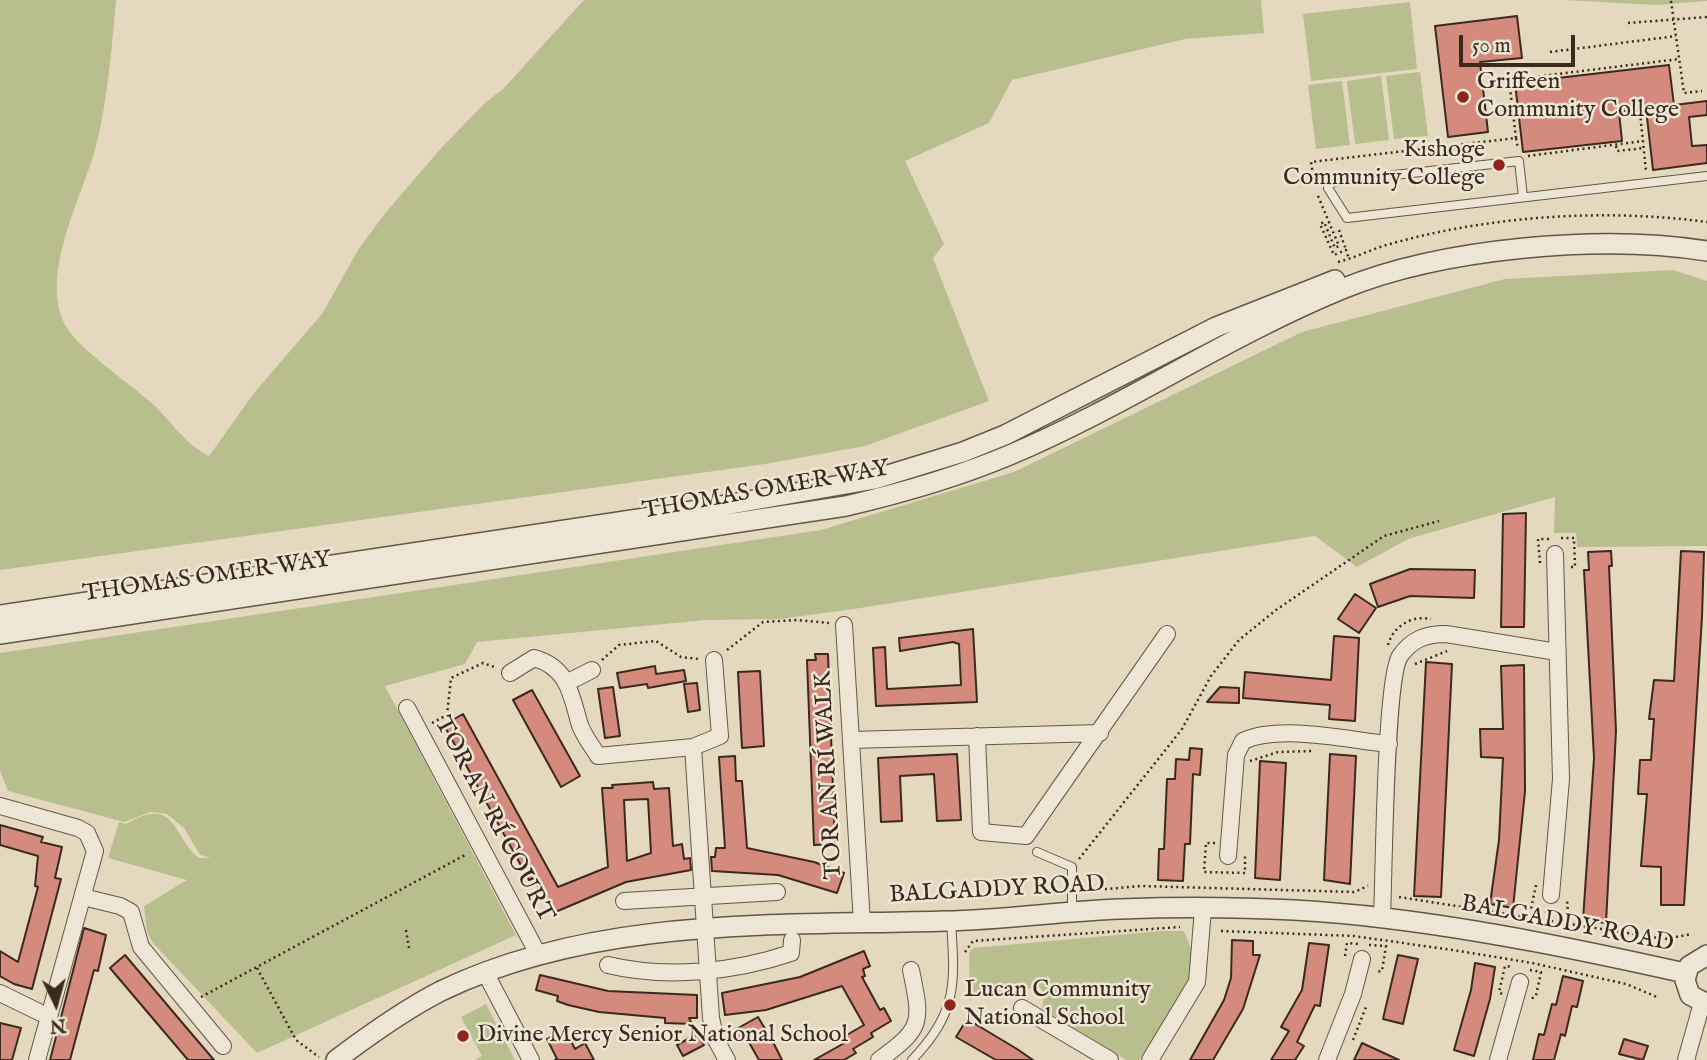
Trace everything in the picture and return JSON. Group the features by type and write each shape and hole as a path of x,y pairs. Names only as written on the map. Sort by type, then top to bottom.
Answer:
{"street":[{"name":"THOMAS OMER WAY","path":"0,614 842,487 919,467 1005,435 1216,327 1274,301 1366,270 1458,248 1511,240 1622,234 1707,239"},
{"name":"THOMAS OMER WAY","path":"0,634 846,506 925,485 1013,453 1224,344 1344,288 1460,258 1526,249 1622,245 1707,251"},
{"path":"1549,559 1561,779 1557,896"},
{"name":"TOR AN RÍ WALK","path":"844,625 862,923"},
{"path":"1382,917 1389,744 1394,672 1399,658 1427,634 1446,634 1556,652"},
{"path":"978,736 981,832 1026,836 1167,635"},
{"path":"510,673 534,659 552,663 566,683 578,709 579,723 598,756 693,747 720,736 714,660"},
{"path":"566,683 592,670"},
{"name":"TOR AN RÍ COURT","path":"407,708 538,954"},
{"path":"851,740 1100,733"},
{"path":"1233,852 1236,755 1243,741 1258,734 1280,734 1389,744"},
{"path":"693,747 711,1018 716,1040 727,1060"},
{"path":"0,806 87,833 95,851 37,1060"},
{"path":"624,901 777,892"},
{"path":"83,897 120,906 131,912 141,947 223,1046"},
{"name":"BALGADDY ROAD","path":"336,1060 383,1025 439,992 485,972 538,954 624,936 705,930 951,921 1072,902 1382,917 1521,940 1685,973"},
{"path":"1150,1060 1198,982 1203,909"},
{"path":"608,965 629,969 707,971 791,953 792,940"},
{"name":"BALGADDY ROAD","path":"1704,1003 1686,988 1685,973 1694,960 1707,955"},
{"path":"1327,1060 1353,994 1362,959"},
{"path":"879,1060 910,1037 918,1020 911,970"},
{"path":"485,972 531,1060"},
{"path":"1498,1060 1520,982"},
{"path":"0,992 49,1017"},
{"path":"1686,1060 1704,1003"},
{"path":"1022,1008 1110,1060"}],"lane":[{"path":"1523,197 1519,161 1332,182 1328,188 1347,218 1707,176"},
{"path":"1037,852 1072,867 1072,902"},
{"path":"912,1060 929,1042 947,1014 951,999 951,921"}],"path":[{"path":"1671,1 1684,93 1702,91"},
{"path":"1628,23 1707,17"},
{"path":"1550,52 1676,36"},
{"path":"1516,138 1509,80 1679,59"},
{"path":"1640,113 1647,173"},
{"path":"1519,157 1643,141"},
{"path":"1616,145 1617,151 1644,148"},
{"path":"1335,263 1382,246 1500,223 1574,217 1707,222"},
{"path":"1339,230 1346,250"},
{"path":"1072,867 1182,729 1211,676 1239,640 1276,610 1384,536 1439,521"},
{"path":"1549,559 1538,562 1538,538 1574,538 1575,567 1569,568 1570,578"},
{"path":"1387,650 1391,636 1402,624 1423,617 1436,620"},
{"path":"592,670 619,645 656,641 681,657 714,660 763,622 797,620 844,625"},
{"path":"1408,667 1451,649"},
{"path":"418,730 447,715 448,684 455,675 484,663 510,673"},
{"path":"1249,761 1278,752 1312,751"},
{"path":"1217,843 1206,844 1204,872 1245,873 1245,856 1233,852"},
{"path":"198,997 257,968 476,849"},
{"path":"1539,883 1534,886 1531,909 1567,914 1568,904 1557,896"},
{"path":"1072,902 1141,886 1354,892 1365,890 1370,884"},
{"path":"1398,890 1400,898 1410,900 1665,939 1692,934"},
{"path":"973,942 1180,928"},
{"path":"406,930 409,948"},
{"path":"1221,931 1354,936 1459,951 1613,981 1657,996"},
{"path":"257,968 296,1040 321,1060"}],"green space":[{"path":"0,0 116,0 102,117 94,153 65,237 57,282 58,303 64,323 79,342 155,406 191,444 209,456 254,393 322,314 358,250 386,212 444,145 486,102 503,89 584,0 1261,0 1264,33 1185,39 1012,80 989,123 905,161 944,244 933,258 989,401 865,446 765,464 0,570"},
{"path":"1565,0 1707,0 1707,1 1657,5"},
{"path":"1410,2 1417,69 1311,81 1303,14"},
{"path":"1420,72 1428,136 1394,139 1386,76"},
{"path":"1381,76 1389,140 1355,144 1347,81"},
{"path":"1342,81 1350,145 1316,149 1308,85"},
{"path":"1673,270 1707,281 1707,546 1577,547 1576,533 1554,533 1555,497 1408,539 1357,567 1315,536 780,619 706,620 477,642 465,664 385,686 516,935 257,1053 153,943 147,932 144,906 187,880 108,858 119,822 126,824 155,814 172,822 199,858 211,858 200,855 184,828 167,814 151,812 124,822 8,791 0,771 0,653 821,530 1014,472 1302,332 1505,279"},
{"path":"1184,931 1193,953 1191,980 1139,1060 1126,1060 1042,1008 1044,997 1040,987 974,995 970,1001 969,954 973,948"},
{"path":"486,1004 515,1060 475,1060 482,1056 461,1017"}],"building":[{"name":"Griffeen Community College","path":"1517,16 1522,58 1480,62 1488,132 1448,137 1435,26"},
{"path":"1669,65 1674,105 1707,101 1707,115 1689,117 1692,146 1707,145 1707,163 1653,170 1646,109 1619,112 1622,141 1523,152 1515,83"},
{"path":"1526,513 1524,627 1501,627 1503,514"},
{"path":"1611,551 1612,566 1609,566 1616,731 1606,923 1583,920 1594,758 1584,570 1589,570 1588,552"},
{"path":"1681,551 1704,552 1702,617 1684,905 1661,905 1661,867 1641,866 1647,794 1638,794 1640,760 1651,760 1654,719 1649,719 1654,680 1674,681"},
{"path":"1410,569 1475,570 1474,598 1410,596 1378,607 1370,584"},
{"path":"1355,594 1376,608 1359,633 1338,619"},
{"path":"973,629 977,702 876,706 873,648 885,647 887,689 961,685 959,644 953,642 900,651 899,638"},
{"path":"1334,636 1359,638 1355,721 1329,719 1330,705 1243,698 1245,672 1331,680"},
{"path":"815,654 828,654 835,844 814,845 807,660 816,660"},
{"path":"1426,662 1452,664 1441,897 1414,896"},
{"path":"1524,665 1525,791 1513,908 1490,904 1499,840 1503,758 1481,757 1480,729 1503,729 1501,666"},
{"path":"655,666 656,674 684,670 686,681 648,688 647,684 620,688 617,673"},
{"path":"760,671 764,746 742,748 738,672"},
{"path":"697,683 700,710 688,712 684,684"},
{"path":"613,687 620,736 605,738 598,689"},
{"path":"1220,687 1239,688 1239,703 1207,702"},
{"path":"532,690 580,776 561,787 513,700"},
{"path":"463,714 558,887 608,867 602,788 613,788 612,785 653,782 654,789 669,788 673,846 682,844 684,859 690,858 691,870 626,882 553,913 534,878 529,880 444,725","holes":["648,799 651,853 627,861 624,800"]},
{"path":"1190,748 1202,749 1200,775 1193,774 1190,844 1185,844 1183,881 1158,880 1159,849 1164,849 1167,779 1175,779 1176,759 1189,760"},
{"path":"957,754 961,820 937,821 934,774 900,776 902,821 881,822 878,758"},
{"path":"1330,754 1356,756 1350,884 1324,880"},
{"path":"735,756 736,781 742,781 747,848 814,862 844,873 837,893 778,875 712,871 711,857 715,857 716,848 725,848 719,757"},
{"path":"1260,761 1286,763 1280,880 1255,878"},
{"path":"0,825 43,837 41,842 62,847 55,878 61,879 32,989 14,984 0,976 0,951 18,962 38,887 35,886 38,856 0,845"},
{"path":"84,928 106,935 98,971 94,970 70,1060 50,1060"},
{"path":"1232,940 1253,941 1253,955 1260,955 1243,1009 1213,1060 1190,1060 1224,1000 1231,978"},
{"path":"1309,943 1329,945 1320,1006 1315,1005 1297,1042 1304,1046 1295,1060 1271,1060 1289,1031 1281,1027 1302,990"},
{"path":"864,951 870,966 863,969 865,976 862,977 880,1010 884,1008 891,1021 871,1033 873,1037 853,1049 856,1053 844,1060 814,1060 848,1041 845,1036 864,1025 842,986 766,1010 725,1015 722,993 800,977"},
{"path":"125,955 214,1060 188,1060 110,968"},
{"path":"1398,955 1418,959 1403,1024 1383,1019"},
{"path":"1475,963 1495,967 1490,999 1474,1056 1454,1050 1471,990"},
{"path":"540,975 608,991 697,995 697,1018 689,1018 692,1024 665,1023 665,1018 599,1012 568,1005 557,1001 558,996 536,990"},
{"path":"1563,976 1583,981 1577,1007 1572,1006 1565,1036 1561,1034 1554,1060 1533,1060 1539,1034 1544,1035 1552,1004 1556,1005"},
{"path":"758,1017 782,1060 759,1060 746,1037 737,1042 731,1032"},
{"path":"967,1019 1033,1060 996,1060 956,1037"},
{"path":"0,1023 21,1028 12,1060 0,1060"},
{"path":"565,1029 575,1049 585,1043 594,1060 555,1060 557,1059 547,1039"},
{"path":"697,1034 704,1045 683,1056 677,1045"},
{"path":"1624,1039 1648,1046 1643,1060 1619,1054"},
{"path":"1362,1043 1399,1060 1354,1060"}],"place":[{"name":"Griffeen Community College","path":"1463,97"},
{"name":"Kishoge Community College","path":"1499,165"},
{"name":"Lucan Community National School","path":"950,1005"},
{"name":"Divine Mercy Senior National School","path":"463,1036"}]}
